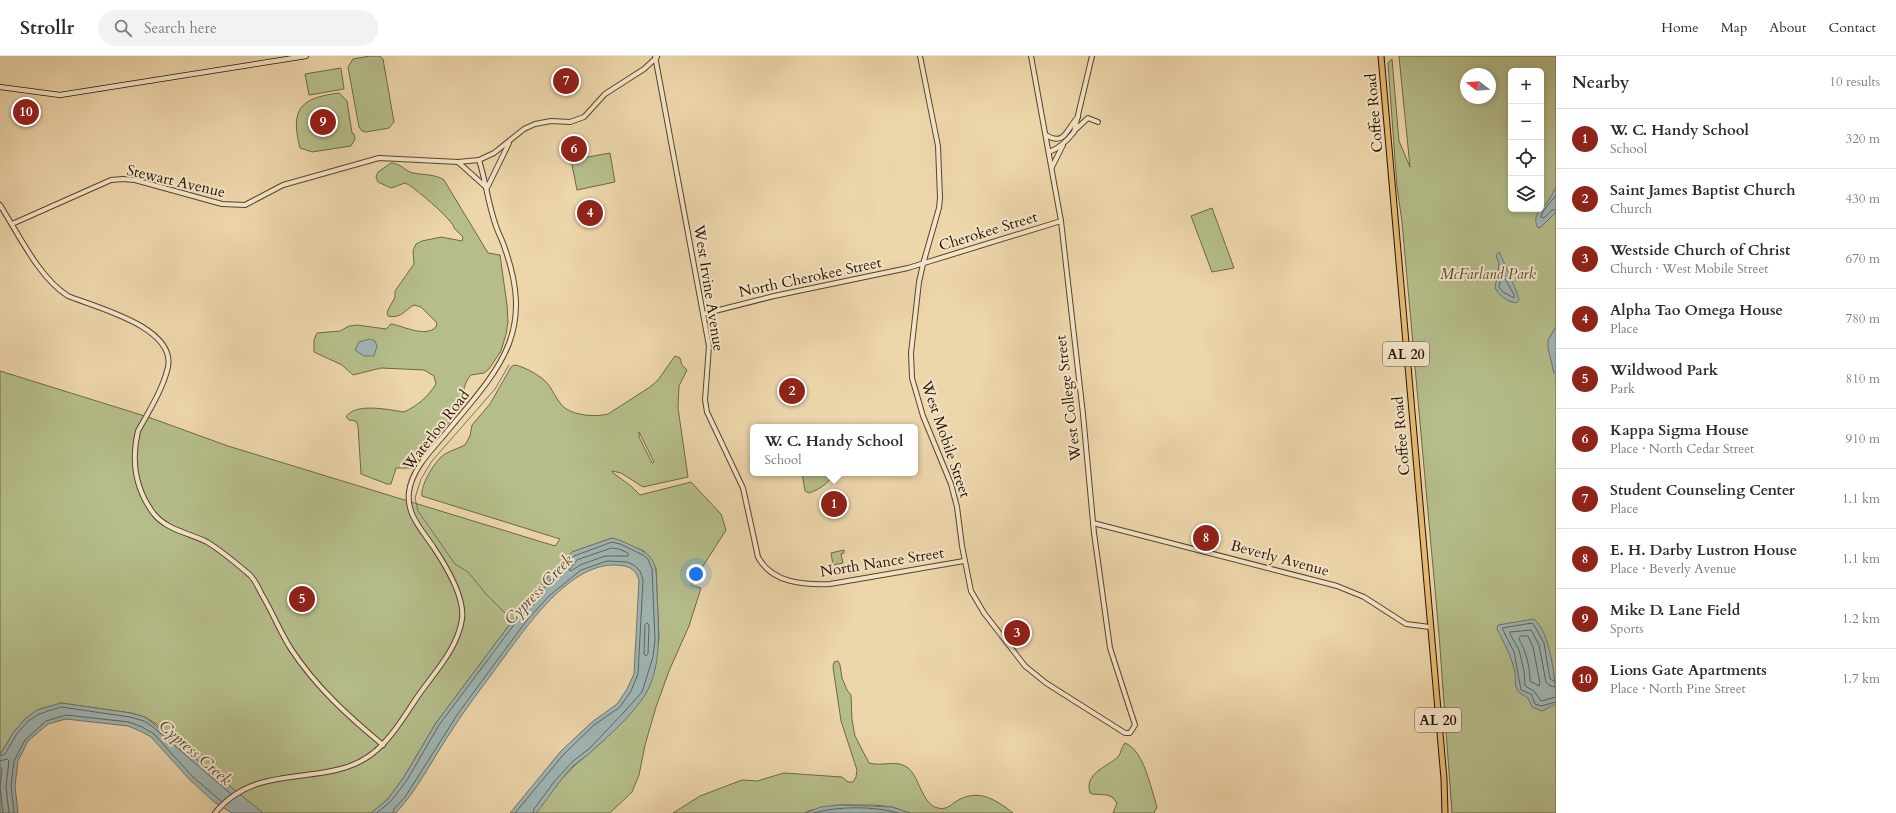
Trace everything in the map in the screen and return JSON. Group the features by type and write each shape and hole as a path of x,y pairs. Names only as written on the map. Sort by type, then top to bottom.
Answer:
{"main road":[{"path":"0,87 60,95 306,56"},
{"name":"Coffee Road","path":"1381,56 1445,813"}],"street":[{"name":"West Mobile Street","path":"920,56 936,132 940,188 939,208 923,264 911,353 912,378 923,416 951,484 956,501 964,561 971,591 984,614 1026,666 1046,683 1125,733 1130,733"},
{"name":"West College Street","path":"1031,56 1061,221 1083,414 1093,523 1110,648 1135,725 1130,733"},
{"path":"1074,132 1092,56"},
{"path":"479,160 494,153 524,129 535,124 550,121 570,122 584,117 605,94 644,69 656,57"},
{"name":"West Irvine Avenue","path":"656,57 709,346 705,400 707,412 743,488 754,541"},
{"path":"1046,134 1054,139 1063,137 1078,116"},
{"path":"1052,168 1064,143 1088,118 1098,122"},
{"path":"458,162 487,188 510,141"},
{"path":"1049,152 1064,143"},
{"name":"Stewart Avenue","path":"12,224 111,180 135,180 222,204 246,205 283,185 378,158 458,162 479,160"},
{"name":"Waterloo Road","path":"215,813 230,798 262,782 288,776 316,775 341,770 368,758 383,745 401,721 454,643 462,618 459,596 448,571 412,516 409,504 409,493 416,471 493,376 504,357 512,334 516,311 512,273 496,226 479,160"},
{"path":"0,205 32,257 60,291 78,300 136,323 159,339 167,351 168,366 163,381 138,431 134,456 135,469 141,491 154,514 164,524 214,547 250,576 265,599 290,648 306,670 343,711 383,745"},
{"name":"Cherokee Street","path":"923,264 1061,221"},
{"name":"North Cherokee Street","path":"703,314 774,296 923,264"},
{"name":"Beverly Avenue","path":"1093,523 1337,586 1364,597 1406,624 1430,627"},
{"name":"North Nance Street","path":"754,541 758,557 766,570 777,577 809,584 830,584 964,561"}],"green space":[{"path":"380,56 383,59 394,122 389,128 366,132 362,131 359,127 348,67 353,59"},
{"name":"McFarland Park","path":"1399,56 1556,56 1556,813 1452,813 1439,634 1402,222 1397,187 1388,63 1392,59 1399,141 1410,167"},
{"path":"341,68 344,89 309,95 305,74"},
{"path":"339,93 347,101 352,133 354,134 355,139 351,146 312,152 300,148 296,124 301,108 307,102 315,98"},
{"path":"610,153 615,182 577,190 571,160"},
{"path":"391,163 398,164 410,172 433,176 444,180 488,253 500,255 508,322 501,351 489,369 484,373 471,375 465,384 463,403 449,422 412,468 396,468 391,484 387,484 361,474 358,426 356,421 349,420 346,417 351,412 365,408 404,412 418,404 426,397 436,384 434,376 424,370 381,368 353,375 342,365 314,352 314,340 317,333 340,331 349,326 357,325 386,329 391,324 420,331 431,330 436,327 437,323 421,307 414,305 402,314 392,317 388,316 387,312 395,297 395,291 414,264 413,251 416,244 422,241 441,237 462,241 463,237 442,213 409,185 405,183 391,188 378,182 376,177 378,172"},
{"path":"1212,208 1234,268 1212,272 1191,216"},
{"path":"675,356 680,358 682,365 687,370 679,386 678,408 688,477 643,487 621,473 612,472 631,486 640,495 691,482 721,514 726,530 691,585 701,588 689,626 669,671 656,707 645,745 639,775 632,792 610,813 536,813 557,784 575,765 592,751 645,694 659,639 656,568 644,551 612,538 572,552 552,572 519,612 436,723 404,777 388,799 371,813 263,813 203,766 156,724 145,717 131,713 61,703 38,710 26,718 13,733 0,755 0,371 148,417 228,446 555,546 560,539 422,496 423,486 429,473 441,457 465,445 470,436 472,425 490,404 511,367 514,365 522,367 538,375 544,380 565,408 575,413 586,415 608,414 650,387 658,380","holes":["639,432 654,462 652,463 639,437"]},
{"path":"802,476 833,476 817,490 809,493 805,491"},
{"path":"844,550 844,553 841,554 843,563 833,565 831,553"},
{"path":"838,661 842,678 851,695 852,720 855,736 869,763 904,765 912,772 928,802 938,808 945,808 963,798 978,795 992,799 1013,813 910,813 892,807 874,805 839,805 808,811 805,813 673,813 700,796 742,780 757,781 784,773 842,777 848,782 853,782 856,777 857,770 841,721 833,667 834,662"},
{"path":"1125,743 1132,747 1137,753 1146,771 1157,807 1154,813 1113,813 1117,803 1112,797 1090,793 1090,780 1093,775 1118,757"}],"water":[{"path":"1556,187 1556,212 1541,227 1538,228 1536,219 1538,213 1544,212 1544,205"},
{"path":"1499,252 1519,300 1516,303 1504,298 1495,288 1499,264 1496,255"},
{"path":"1556,326 1556,373 1554,373 1548,348 1548,340"},
{"path":"370,339 375,341 377,346 374,356 364,356 355,350 359,342"},
{"name":"Cypress Creek","path":"612,538 644,552 653,561 656,572 658,645 655,671 645,695 634,710 607,737 574,765 536,813 510,813 561,751 592,722 617,704 627,689 634,674 639,580 636,573 631,568 625,566 616,565 598,568 580,576 563,588 531,621 466,709 418,784 396,813 371,813 388,799 404,777 436,723 519,612 552,572 572,552"},
{"path":"1534,619 1545,635 1554,672 1556,704 1542,711 1532,707 1528,698 1518,691 1512,661 1497,629 1498,625"},
{"name":"Cypress Creek","path":"61,703 131,713 145,717 263,813 232,813 214,802 190,780 151,737 140,731 128,726 66,719 48,724 28,741 18,761 15,786 18,813 0,813 0,755 13,733 26,718 37,710"},
{"path":"839,805 892,807 910,813 805,813 821,807"}],"waterway":[{"path":"509,365 495,389 432,461 421,479 415,498 418,511 455,564 468,572 486,594 512,620"}],"place":[{"name":"Student Counseling Center","path":"566,81"},
{"name":"Lions Gate Apartments","path":"26,112"},
{"name":"Mike D. Lane Field","path":"323,122"},
{"name":"Kappa Sigma House","path":"574,149"},
{"name":"Alpha Tao Omega House","path":"590,213"},
{"name":"Saint James Baptist Church","path":"792,391"},
{"name":"W. C. Handy School","path":"834,504"},
{"name":"E. H. Darby Lustron House","path":"1206,538"},
{"name":"Wildwood Park","path":"302,599"},
{"name":"Westside Church of Christ","path":"1017,633"}]}
